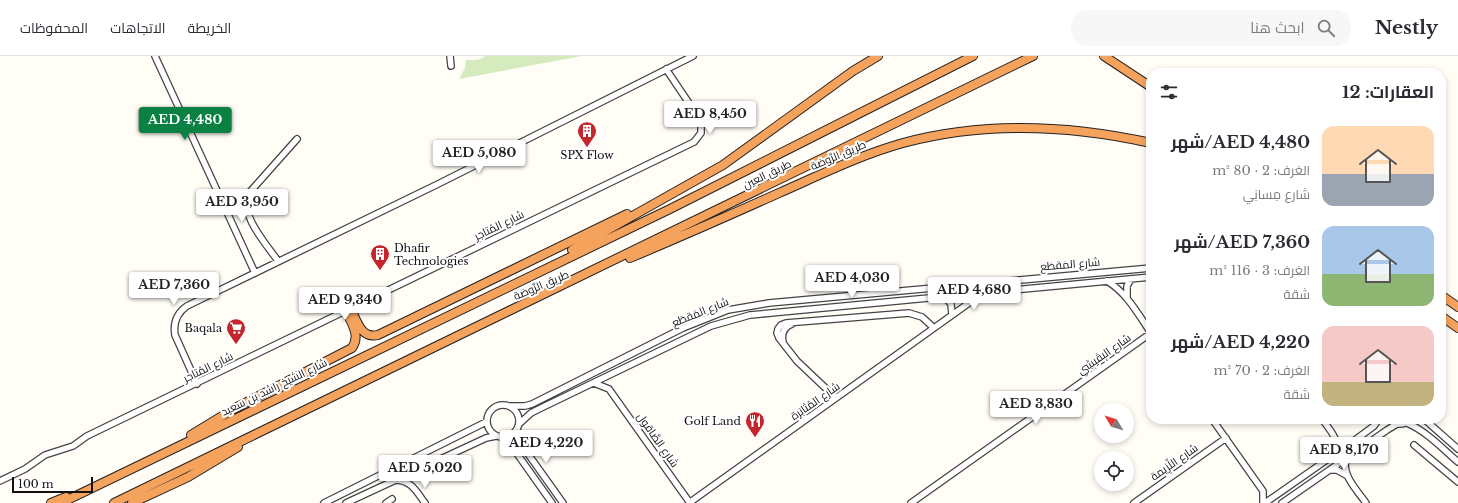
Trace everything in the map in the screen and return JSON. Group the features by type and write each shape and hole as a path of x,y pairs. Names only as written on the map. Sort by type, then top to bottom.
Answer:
{"highway":[{"name":"طريق الرَّوضة","path":"496,292 723,165 853,71 878,56"},
{"name":"طريق العين","path":"496,292 698,194 973,56"},
{"name":"طريق العين","path":"510,310 1033,56"},
{"path":"1104,56 1146,83"},
{"name":"طريق الرَّوضة","path":"510,310 837,167 873,152 902,143 956,132 1019,127 1078,130 1109,134 1146,142"},
{"path":"348,310 364,333 373,336 378,335 698,180"},
{"name":"شارع الشيخ راشد بن سعيد","path":"62,503 496,292"},
{"path":"1446,299 1458,307"},
{"path":"139,465 237,407 348,351 354,344 356,335 348,310"},
{"path":"114,503 510,310"},
{"path":"1446,320 1458,328"},
{"path":"132,503 203,469 258,433"},
{"path":"51,503 124,472"}],"street":[{"path":"155,56 255,273"},
{"path":"450,56 451,66"},
{"path":"197,384 175,336 174,326 177,316 187,306 436,186 693,56"},
{"name":"شارع المُتاجر","path":"0,480 25,469 45,455 73,446 87,436 694,142 701,133 701,121 694,113 666,69"},
{"path":"278,261 251,221 246,208 246,202 249,193 297,138"},
{"name":"شارع المَقطَع","path":"511,406 525,406 532,404 683,328 728,310 769,303 1060,275 1146,268"},
{"path":"1054,286 1062,282 1063,278 1060,275"},
{"name":"شارع المَقطَع","path":"518,427 531,414 686,337 711,326 750,315 1146,278"},
{"path":"1127,297 1127,286 1131,279"},
{"path":"1107,281 1118,288 1127,297 1146,326"},
{"name":"شارع المُثابَرة","path":"689,503 984,292"},
{"path":"862,304 860,301 863,294"},
{"path":"944,296 951,304 952,315"},
{"path":"836,398 797,361 783,343 778,336 778,328 783,324 909,313 922,317 934,328"},
{"name":"شارع البِقَيشِي","path":"911,503 1146,337"},
{"path":"594,383 609,389 613,373"},
{"name":"شارع الصَّاقول","path":"609,389 689,503"},
{"path":"552,503 513,448 499,437 491,433 488,428 486,422 487,416 494,407 499,404 511,406 518,414 518,427 521,444 563,503"},
{"path":"327,503 486,422"},
{"path":"1216,424 1263,491 1264,503 1336,454 1375,424"},
{"path":"1326,424 1337,440 1336,454"},
{"path":"1282,503 1397,424"},
{"path":"1409,424 1423,432 1458,462"},
{"path":"1430,424 1458,449"},
{"path":"346,503 486,438 510,435 518,427"},
{"name":"شارع اللِّزِيمة","path":"1134,503 1226,438"},
{"path":"1337,440 1351,443"},
{"path":"1414,445 1458,482"},
{"path":"1346,458 1346,475"},
{"path":"1330,470 1337,470 1346,475 1366,503"},
{"path":"412,485 414,471"},
{"path":"393,480 403,481 412,485 425,503"},
{"path":"1263,491 1278,494"},
{"path":"386,503 392,499"}],"green space":[{"path":"485,56 582,56 459,79 465,68 466,60 483,58"}],"place":[{"name":"SPX Flow","path":"587,148"},
{"name":"Dhafir Technologies","path":"380,271"},
{"name":"Baqala","path":"236,345"},
{"name":"Golf Land","path":"755,438"}]}
